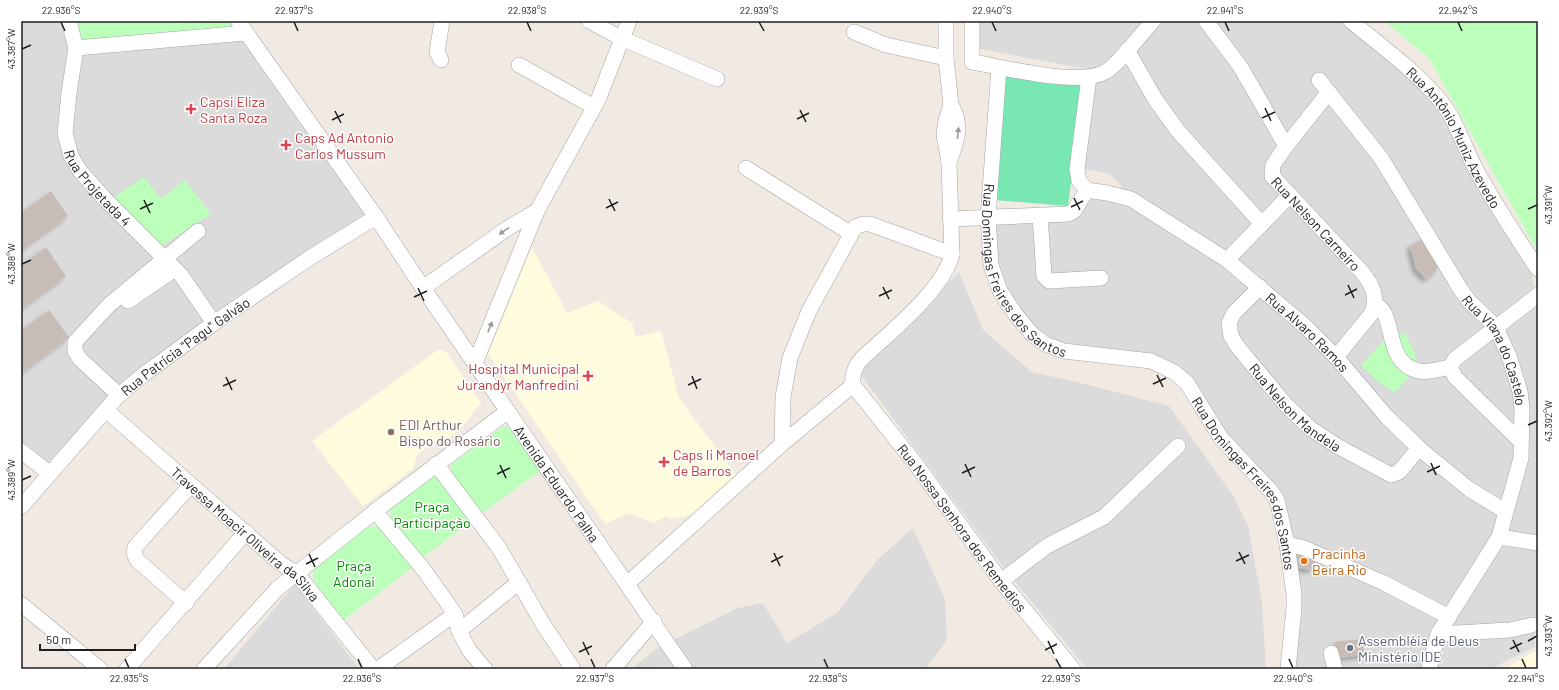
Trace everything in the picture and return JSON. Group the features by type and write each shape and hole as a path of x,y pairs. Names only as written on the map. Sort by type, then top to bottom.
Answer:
{"street":[{"name":"Rua Projetada 4","path":"69,21 76,48 65,127 66,139 71,156 80,171 105,199 170,264 196,295 214,323"},
{"path":"441,60 437,52 442,21"},
{"path":"589,21 621,38 717,78"},
{"path":"475,363 537,211 594,108 629,21"},
{"path":"627,584 782,444 853,385 852,378 857,363 907,317 927,295 946,269 952,254 949,162 957,142 959,122 951,105 946,58 946,21"},
{"path":"972,21 972,62 999,68 1072,78 1088,77 1106,72 1153,21"},
{"path":"1206,21 1240,66 1286,146"},
{"name":"Rua Antônio Muniz Azevedo","path":"1351,21 1408,68 1438,98 1450,114 1489,194 1538,269"},
{"path":"76,48 241,27"},
{"name":"Avenida Eduardo Palha","path":"241,27 376,217 423,288 685,669"},
{"path":"854,32 886,45 946,58"},
{"path":"1127,50 1155,99 1178,131 1262,224"},
{"path":"519,65 594,108"},
{"name":"Rua Domingas Freires dos Santos","path":"999,68 988,217 990,265 1000,291 1016,315 1032,334 1054,349 1151,361 1174,372 1187,383 1230,449 1271,491 1281,510 1287,544 1294,608 1288,669"},
{"path":"950,219 1072,213 1086,190 1080,181 1077,169 1088,77"},
{"name":"Rua Viana do Castelo","path":"1319,80 1381,158 1461,290 1496,327 1509,356 1520,391 1522,410 1519,471 1499,537 1438,634 1429,669"},
{"name":"Rua Nelson Carneiro","path":"1329,92 1286,146 1273,165 1272,176 1371,283 1375,291 1375,305"},
{"path":"746,168 850,233"},
{"name":"Rua Alvaro Ramos","path":"1086,190 1107,192 1131,199 1227,260 1306,327 1336,357 1387,417 1419,448 1469,489 1506,511"},
{"path":"1227,260 1290,194"},
{"path":"423,288 508,228 537,211"},
{"path":"1040,215 1044,276 1046,280 1101,278"},
{"name":"Rua Patrícia \"Pagu\" Galvão","path":"21,507 49,473 119,395 143,375 214,323 308,259 376,217"},
{"path":"782,444 783,397 790,358 809,311 850,233 859,225 870,224 952,254"},
{"path":"119,395 80,359 75,351 75,342 105,309 170,264 198,231"},
{"name":"Rua Nelson Mandela","path":"1260,287 1234,313 1229,323 1229,330 1237,346 1286,406 1311,429 1339,448 1391,475 1399,472 1419,448"},
{"path":"1336,357 1372,313 1375,305 1382,310 1387,320 1397,356 1408,366 1425,371 1450,367 1455,359 1538,295"},
{"path":"1450,367 1455,377 1521,442"},
{"name":"Rua Nossa Senhora dos Remedios","path":"853,385 915,463 1001,581 1073,669"},
{"name":"Travessa Moacir Oliveira da Silva","path":"106,410 280,563 297,574 373,669"},
{"path":"204,669 278,588 436,464 508,411"},
{"path":"1001,581 1047,546 1104,517 1178,446"},
{"path":"21,451 49,473"},
{"path":"436,464 499,548 543,624 573,669"},
{"path":"186,603 136,560 134,553 135,548 191,485"},
{"path":"375,511 424,570 455,614 459,631 470,650 484,669"},
{"path":"127,669 186,603 246,532"},
{"path":"1499,537 1538,543"},
{"path":"1287,544 1304,548 1384,582 1449,617"},
{"path":"459,631 519,582"},
{"path":"21,604 100,669"},
{"path":"378,669 455,614"},
{"path":"613,669 654,622"},
{"path":"1438,634 1510,630 1532,625"},
{"path":"1331,653 1336,669"}],"shaded area":[{"path":"21,21 231,21 371,212 137,373 37,474 21,462"},
{"path":"976,21 1361,21 1446,108 1524,242 1534,285 1538,293 1538,618 1533,619 1535,647 1490,669 1290,669 1283,510 1238,454 1177,371 1045,343 1001,288 992,223 1077,214 1094,193 1112,197 1122,187 1110,174 1085,169 1088,89 1096,71 977,48"},
{"name":"Hospital Municipal Jurandyr Manfredini","path":"532,247 567,313 598,301 632,323 636,337 661,331 679,398 736,475 691,515 671,519 666,516 654,523 629,513 605,524 488,354"},
{"path":"959,272 983,330 1032,372 1169,406 1234,497 1248,526 1262,602 1266,669 1087,669 1007,572 858,371"},
{"name":"EDI Arthur Bispo do Rosário","path":"439,349 447,353 481,403 462,427 450,437 440,438 417,455 413,469 363,506 312,441"},
{"path":"913,528 945,599 947,640 925,669 631,669 659,647 738,608 763,603 787,643 837,613 878,559"},
{"path":"295,584 359,669 224,669"},
{"path":"1538,649 1538,669 1505,669"}],"green space":[{"path":"67,21 231,21 236,29 76,48"},
{"path":"1384,21 1538,21 1538,252 1429,58"},
{"path":"1006,75 1084,83 1068,206 995,200"},
{"path":"144,177 161,199 185,180 211,214 149,254 105,203"},
{"path":"1405,333 1414,352 1416,365 1410,376 1395,392 1378,382 1361,365 1388,336"},
{"path":"507,426 510,428 540,471 482,513 452,475 452,464 502,427"},
{"name":"Praça Participação","path":"435,476 440,477 473,520 422,558 391,517 390,511 393,507"},
{"name":"Praça Adonai","path":"376,526 381,528 414,566 344,620 313,580 313,569 366,528"}],"building":[{"path":"51,191 68,216 21,250 21,213"},
{"path":"1426,237 1439,260 1436,271 1426,279 1416,269 1410,246"},
{"path":"46,247 66,276 21,309 21,266"},
{"path":"49,310 69,337 21,373 21,331"},
{"name":"Pracinha Beira Rio","path":"1290,545 1318,555 1312,570 1292,567"},
{"name":"Assemblèia de Deus Ministério IDE","path":"1363,639 1364,655 1338,658 1334,642"}],"place":[{"name":"Capsi Eliza Santa Roza","path":"191,109"},
{"name":"Caps Ad Antonio Carlos Mussum","path":"286,145"},
{"name":"Hospital Municipal Jurandyr Manfredini","path":"588,376"},
{"name":"EDI Arthur Bispo do Rosário","path":"391,432"},
{"name":"Caps Ii Manoel de Barros","path":"664,462"},
{"name":"Pracinha Beira Rio","path":"1304,561"},
{"name":"Assemblèia de Deus Ministério IDE","path":"1350,648"}]}
